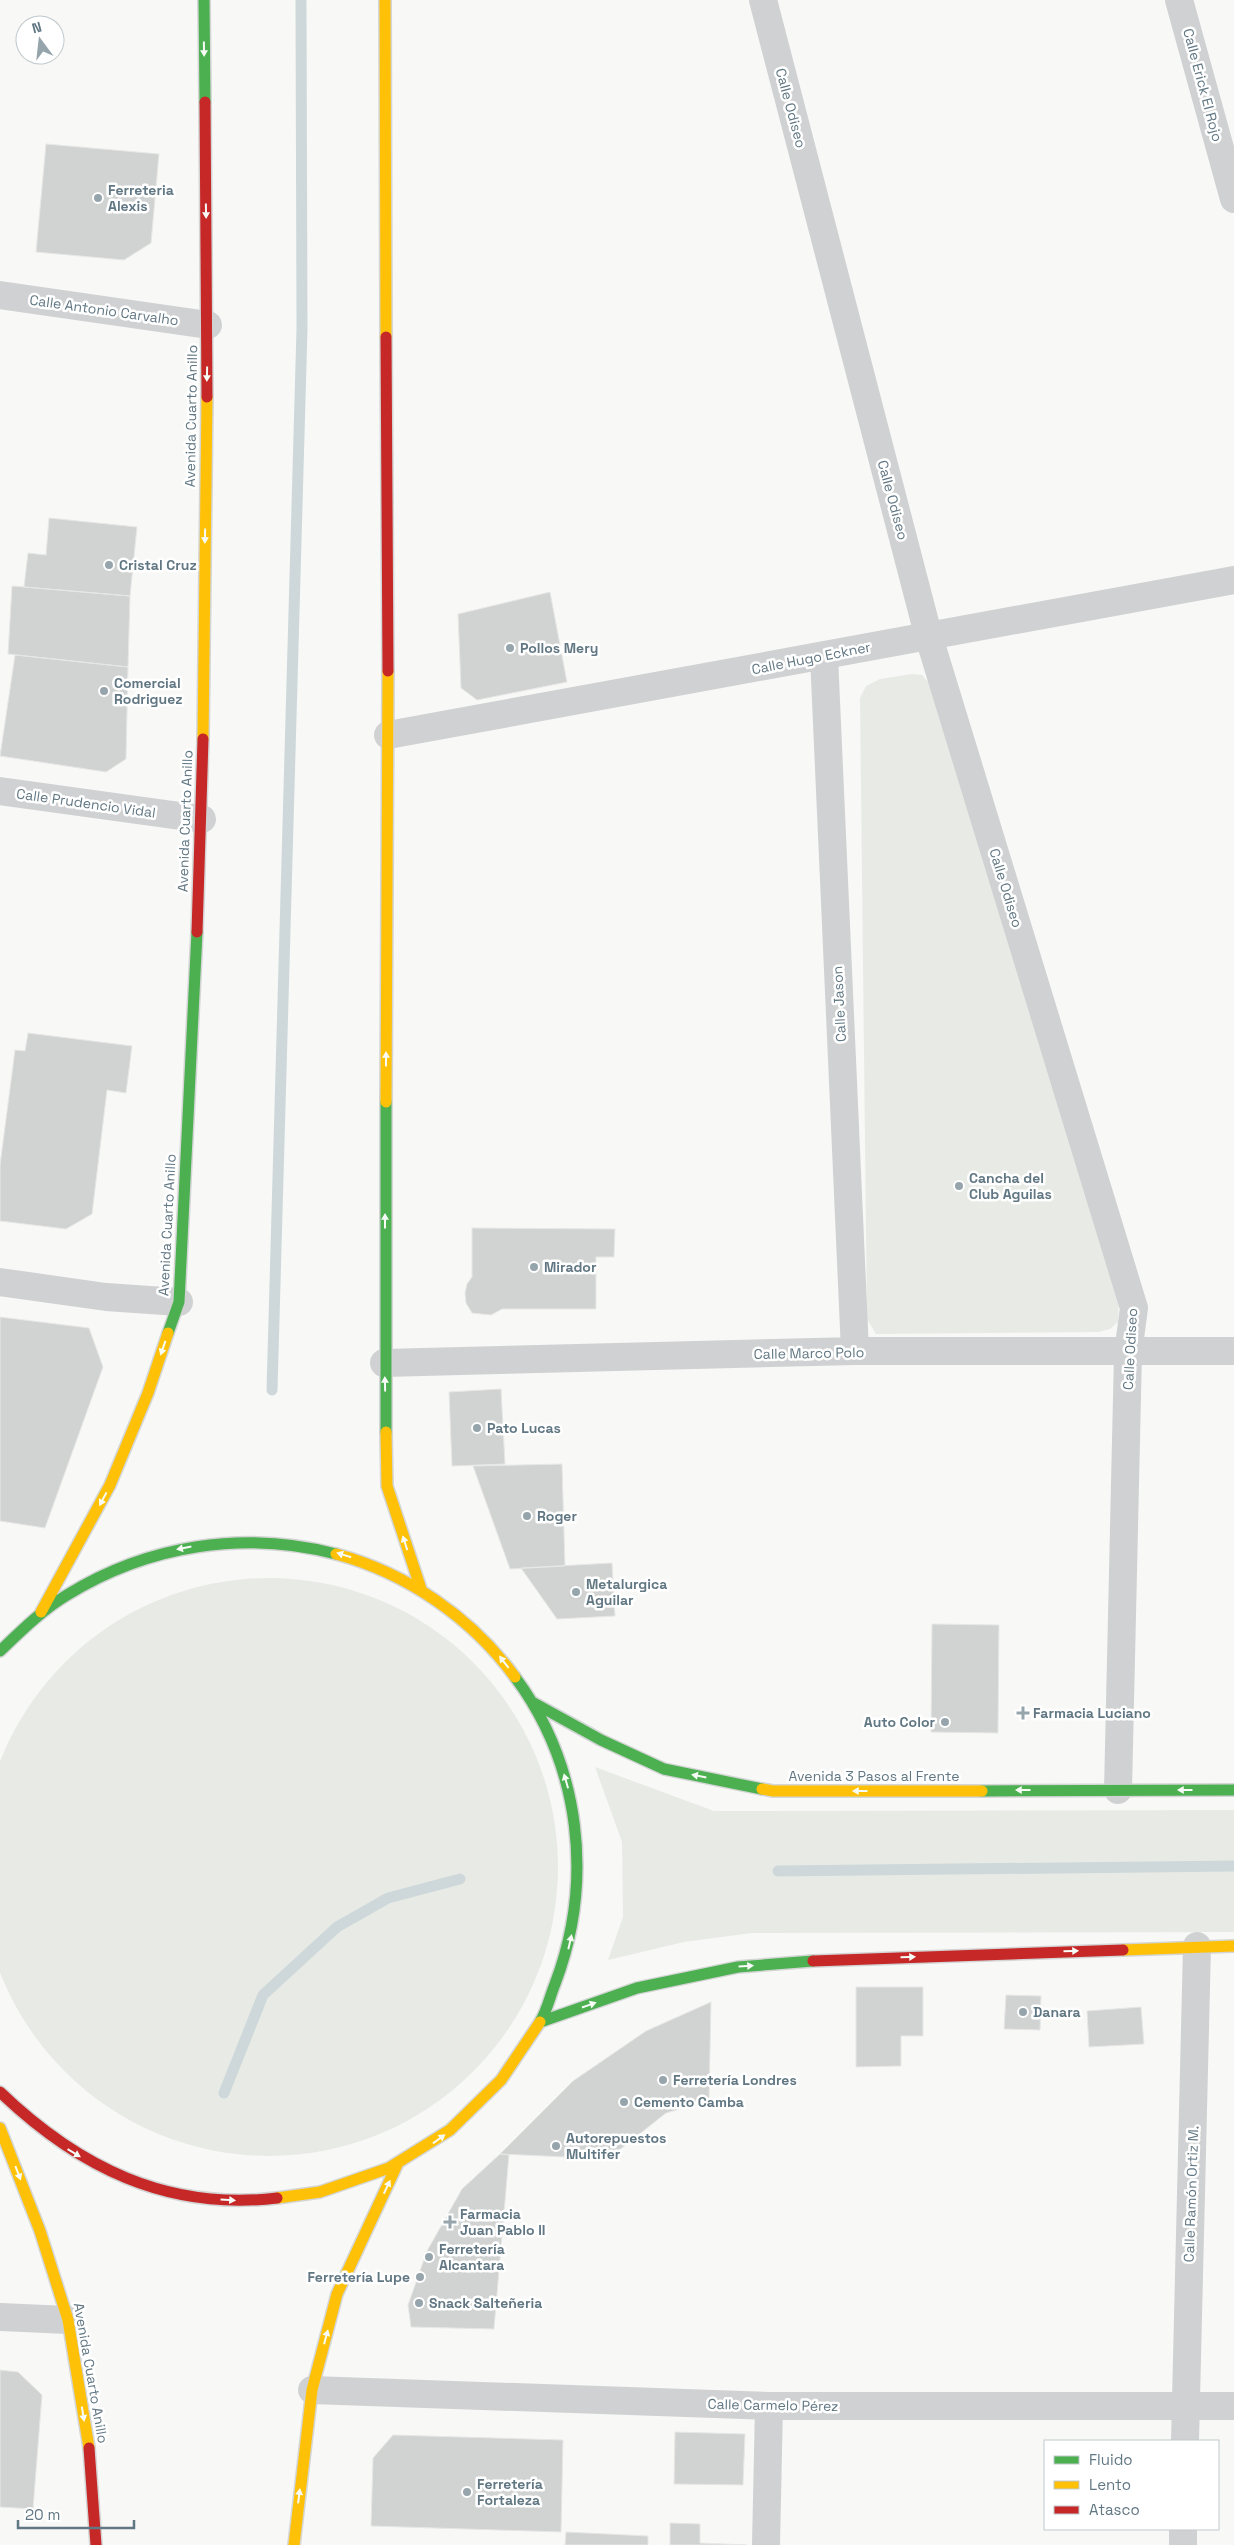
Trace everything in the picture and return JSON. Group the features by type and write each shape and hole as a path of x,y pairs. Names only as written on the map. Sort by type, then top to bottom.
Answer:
{"main road":[{"name":"Avenida Cuarto Anillo","path":"41,1612 110,1485 148,1393 179,1302 202,819 208,325 204,0"},
{"path":"385,0 388,735 384,1363 387,1486 421,1589"},
{"path":"0,1651 41,1612 67,1594 122,1566 181,1548 212,1543 274,1542 335,1553 365,1562 421,1589 443,1604 484,1639 502,1659 532,1702 548,1731 563,1770 576,1826 578,1860 576,1910 567,1958 543,2021 505,2078 481,2104 456,2127 397,2165 342,2186 302,2196 268,2201 235,2201 177,2194 136,2182 75,2154 41,2130 0,2092"},
{"path":"0,1644 14,1636"},
{"name":"Avenida 3 Pasos al Frente","path":"532,1702 601,1740 664,1769 773,1791 1234,1790"},
{"path":"543,2021 637,1988 738,1967 845,1960 1234,1946"},
{"name":"Avenida Cuarto Anillo","path":"0,2128 40,2231 68,2320 90,2455 96,2545"},
{"path":"294,2545 312,2390 337,2294 397,2165"}],"street":[{"name":"Calle Odiseo","path":"763,0 928,634 1134,1308 1128,1353 1118,1790"},
{"name":"Calle Erick El Rojo","path":"1180,0 1234,199"},
{"name":"Calle Antonio Carvalho","path":"0,296 208,325"},
{"name":"Calle Hugo Eckner","path":"388,735 824,656 928,634 1234,580"},
{"name":"Calle Jason","path":"824,656 854,1351"},
{"name":"Calle Prudencio Vidal","path":"0,790 202,819"},
{"path":"0,1282 106,1298 179,1302"},
{"name":"Calle Marco Polo","path":"384,1363 854,1351 1128,1353 1234,1351"},
{"name":"Calle Ramón Ortiz M.","path":"1185,2440 1197,1946"},
{"path":"0,2317 68,2320"},
{"name":"Calle Carmelo Pérez","path":"312,2390 769,2406 1234,2406"},
{"path":"766,2545 769,2406"},
{"path":"1183,2530 1183,2545"}],"shaded area":[{"path":"912,674 922,675 933,688 1119,1300 1118,1322 1110,1329 1099,1332 876,1334 867,1319 860,698 866,686 880,679"},
{"path":"269,1578 325,1584 353,1591 380,1600 405,1612 452,1644 492,1684 524,1731 536,1756 545,1783 556,1839 558,1867 556,1895 545,1951 536,1978 524,2003 492,2050 452,2090 405,2122 380,2134 325,2150 269,2156 213,2150 158,2134 133,2122 86,2090 46,2050 14,2003 -1,1969 -1,1765 14,1731 46,1684 65,1663 109,1627 133,1612 158,1600 213,1584"},
{"path":"595,1767 714,1811 1234,1810 1234,1932 752,1933 684,1942 608,1960 623,1917 622,1842"}],"building":[{"name":"Ferreteria Alexis","path":"46,144 159,154 151,243 124,260 36,252"},
{"path":"49,518 137,527 130,596 24,587 28,553 46,555"},
{"path":"12,586 130,596 128,667 8,654"},
{"name":"Pollos Mery","path":"550,592 567,682 477,700 461,688 458,614"},
{"path":"15,655 128,667 126,759 106,772 0,756"},
{"path":"28,1033 132,1046 126,1093 107,1090 92,1214 66,1229 0,1221 0,1165 15,1050 25,1051"},
{"name":"Mirador","path":"472,1228 615,1229 614,1257 596,1257 596,1309 502,1309 491,1315 472,1313 466,1303 465,1293 467,1284 472,1277"},
{"path":"0,1317 89,1328 103,1367 45,1528 0,1521"},
{"name":"Pato Lucas","path":"501,1389 505,1464 452,1466 449,1392"},
{"name":"Roger","path":"562,1464 565,1566 510,1569 473,1466"},
{"name":"Metalurgica Aguilar","path":"612,1563 615,1616 557,1619 521,1568"},
{"path":"932,1624 999,1625 998,1733 931,1732"},
{"path":"856,1987 923,1987 923,2036 901,2036 901,2066 856,2067"},
{"name":"Danara","path":"1006,1995 1041,1996 1040,2030 1004,2029"},
{"path":"711,2002 709,2101 666,2113 608,2159 500,2154 573,2081 646,2031"},
{"path":"1141,2007 1144,2044 1089,2047 1087,2011"},
{"path":"500,2154 509,2155 494,2329 411,2327 408,2305 427,2251 462,2189"},
{"path":"0,2370 18,2372 42,2395 33,2509 0,2507"},
{"path":"675,2432 745,2434 743,2485 674,2484"},
{"name":"Ferretería Fortaleza","path":"393,2435 563,2440 561,2532 371,2526 373,2458"},
{"path":"670,2523 700,2524 700,2543 747,2545 670,2545"},
{"path":"566,2532 648,2536 648,2545 565,2545"}],"waterway":[{"path":"272,1390 302,329 301,0"},
{"path":"778,1871 1234,1866"},
{"path":"224,2093 263,1995 337,1927 388,1898 460,1879"}],"traffic: fast":[{"path":"204,0 205,102"},
{"path":"168,1333 179,1302 197,932"},
{"path":"386,1102 386,1432"},
{"path":"0,1651 40,1614 67,1595 98,1578 130,1564 163,1554 197,1547 232,1543 267,1543 336,1554"},
{"path":"515,1677 537,1712 555,1748 567,1786 574,1825 577,1865 574,1905 567,1945 545,2013 540,2022"},
{"path":"532,1702 601,1740 664,1769 762,1789"},
{"path":"982,1791 1234,1790"},
{"path":"543,2021 637,1988 738,1967 813,1961"}],"traffic: slow":[{"path":"385,0 386,337"},
{"path":"203,739 207,397"},
{"path":"386,1102 388,671"},
{"path":"41,1612 110,1485 148,1393 168,1333"},
{"path":"386,1432 387,1486 421,1589"},
{"path":"336,1554 388,1573 436,1600 479,1636 515,1677"},
{"path":"762,1789 773,1791 982,1791"},
{"path":"1123,1950 1234,1946"},
{"path":"277,2198 320,2192 389,2168 450,2130 501,2080 540,2022"},
{"path":"0,2128 40,2231 68,2320 89,2448"},
{"path":"294,2545 312,2390 337,2294 397,2165"}],"traffic: jam":[{"path":"205,102 207,397"},
{"path":"386,337 388,671"},
{"path":"197,932 203,739"},
{"path":"813,1961 1123,1950"},
{"path":"0,2092 30,2119 61,2142 93,2162 126,2178 162,2190 198,2197 237,2200 277,2198"},
{"path":"89,2448 96,2545"}],"place":[{"name":"Ferreteria Alexis","path":"98,198"},
{"name":"Cristal Cruz","path":"109,565"},
{"name":"Pollos Mery","path":"510,648"},
{"name":"Comercial Rodriguez","path":"104,691"},
{"name":"Cancha del Club Aguilas","path":"959,1186"},
{"name":"Mirador","path":"534,1267"},
{"name":"Pato Lucas","path":"477,1428"},
{"name":"Roger","path":"527,1516"},
{"name":"Metalurgica Aguilar","path":"576,1592"},
{"name":"Farmacia Luciano","path":"1023,1713"},
{"name":"Auto Color","path":"945,1722"},
{"name":"Danara","path":"1023,2012"},
{"name":"Ferretería Londres","path":"663,2080"},
{"name":"Cemento Camba","path":"624,2102"},
{"name":"Autorepuestos Multifer","path":"556,2146"},
{"name":"Farmacia Juan Pablo II","path":"450,2222"},
{"name":"Ferretería Alcantara","path":"429,2257"},
{"name":"Ferretería Lupe","path":"420,2277"},
{"name":"Snack Salteñeria","path":"419,2303"},
{"name":"Ferretería Fortaleza","path":"467,2492"}]}
